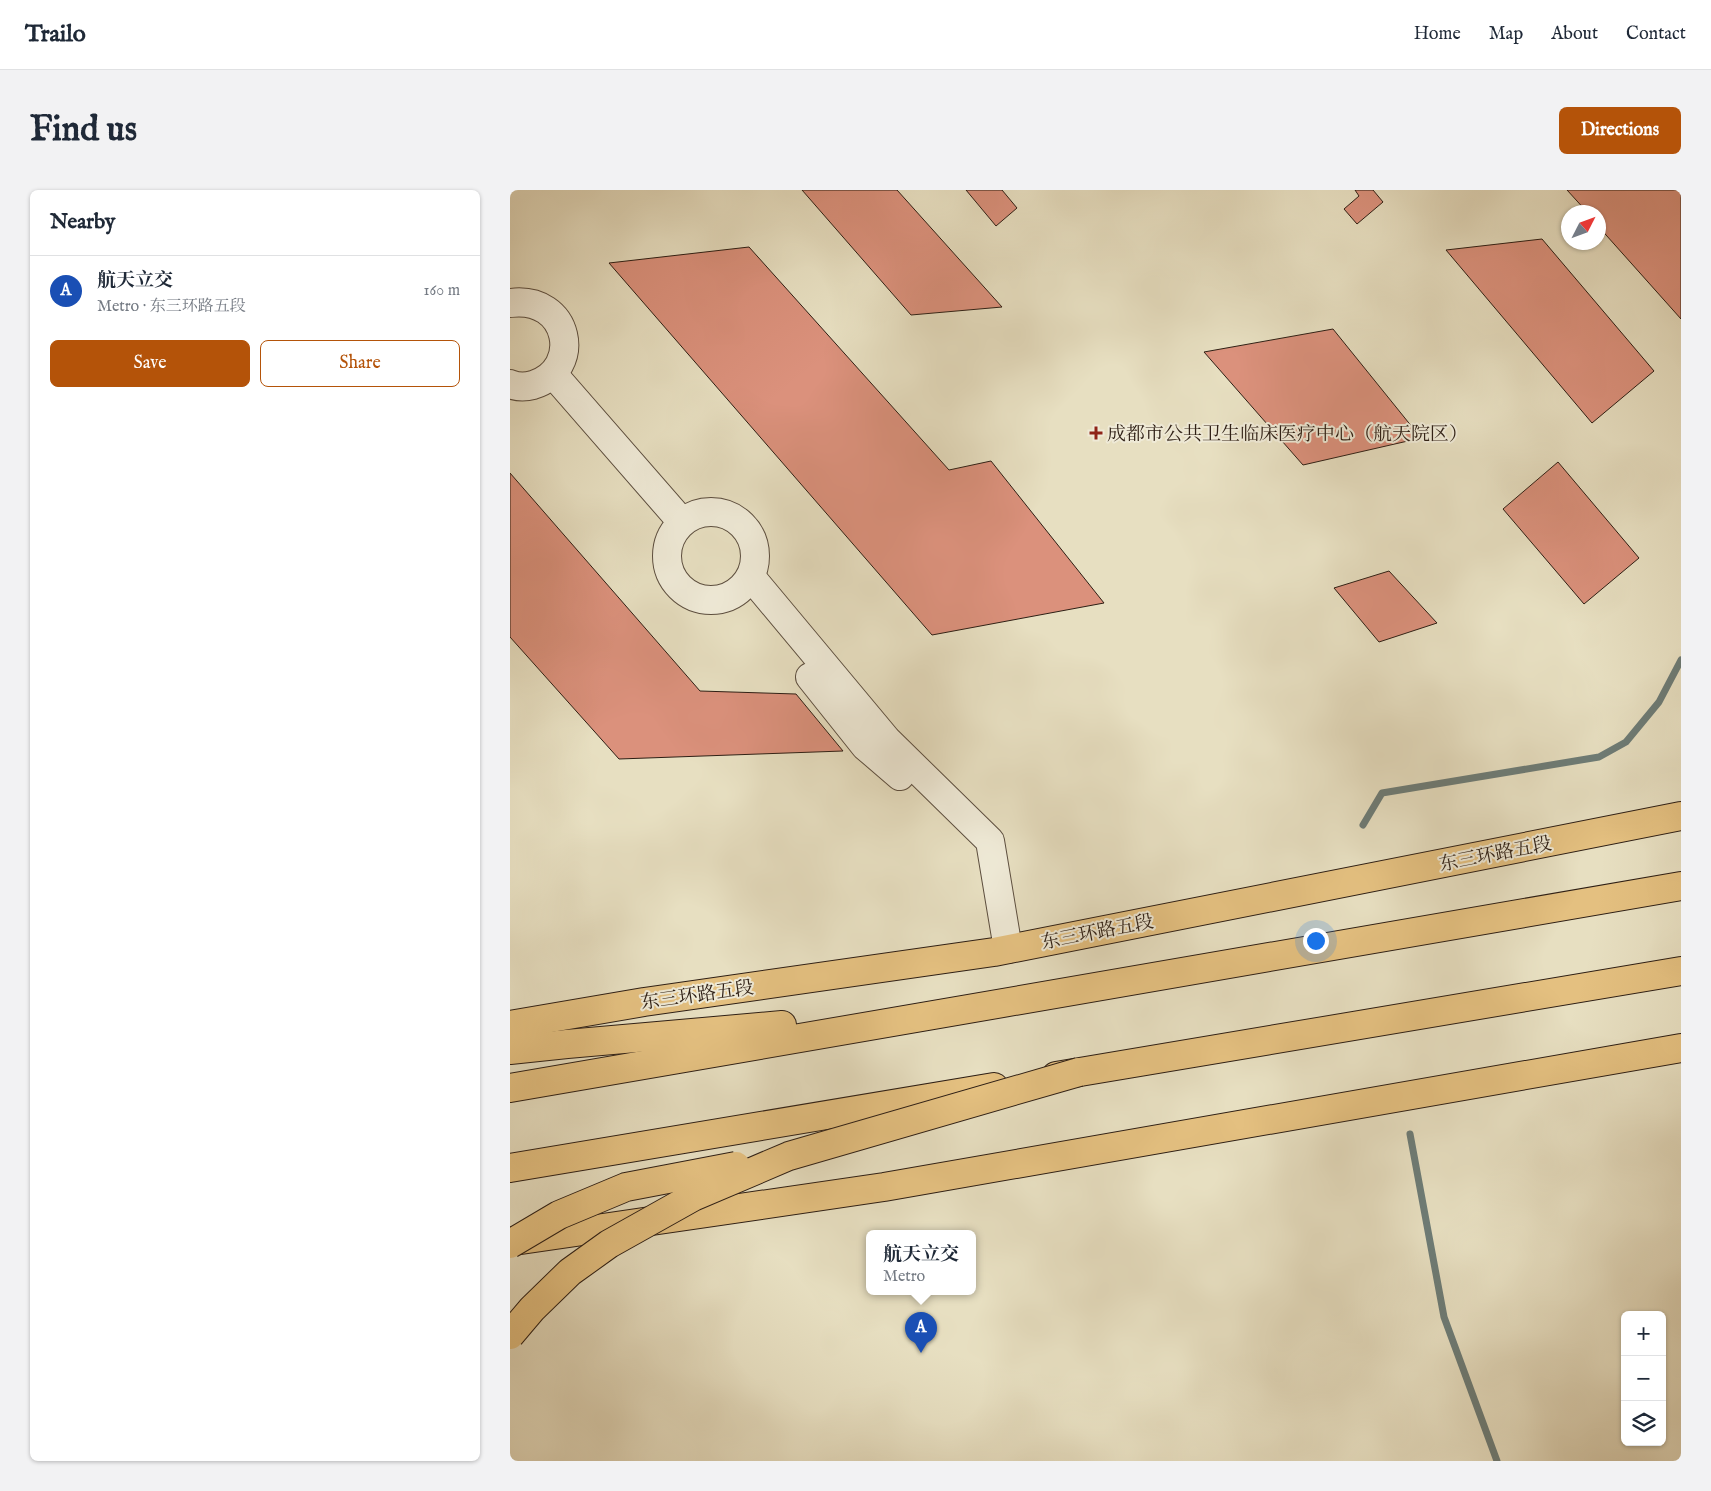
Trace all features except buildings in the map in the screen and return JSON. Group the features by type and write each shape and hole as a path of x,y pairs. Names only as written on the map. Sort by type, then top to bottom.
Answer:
{"main road":[{"name":"东三环路五段","path":"510,1025 644,1002 1001,950 1681,816"},
{"path":"510,1088 1681,886"},
{"path":"510,1168 1681,971"},
{"path":"510,1050 826,1021 1028,999"},
{"path":"510,1243 884,1187 1681,1048"},
{"path":"510,1243 559,1215 626,1188 788,1156 1079,1072"},
{"path":"510,1335 532,1309 570,1272 610,1244 694,1197 788,1156"}],"lane":[{"path":"510,303 537,304 549,312 558,322 564,335 564,349 560,362 552,374 541,382 528,386 510,384"},
{"path":"552,374 682,522"},
{"path":"709,512 724,514 738,521 749,533 754,547 755,563 746,583 728,598 714,601 701,600 688,594 677,585 670,573 667,560 668,546 673,533 682,522 694,515 709,512"},
{"path":"746,583 887,740 990,841 1001,950"}],"waterway":[{"path":"1363,825 1382,793 1599,757 1626,742 1659,702 1681,660"},
{"path":"1410,1134 1444,1317 1497,1461"}],"place":[{"name":"成都市公共卫生临床医疗中心（航天院区）","path":"1096,433"},
{"name":"航天立交","path":"921,1353"}]}
